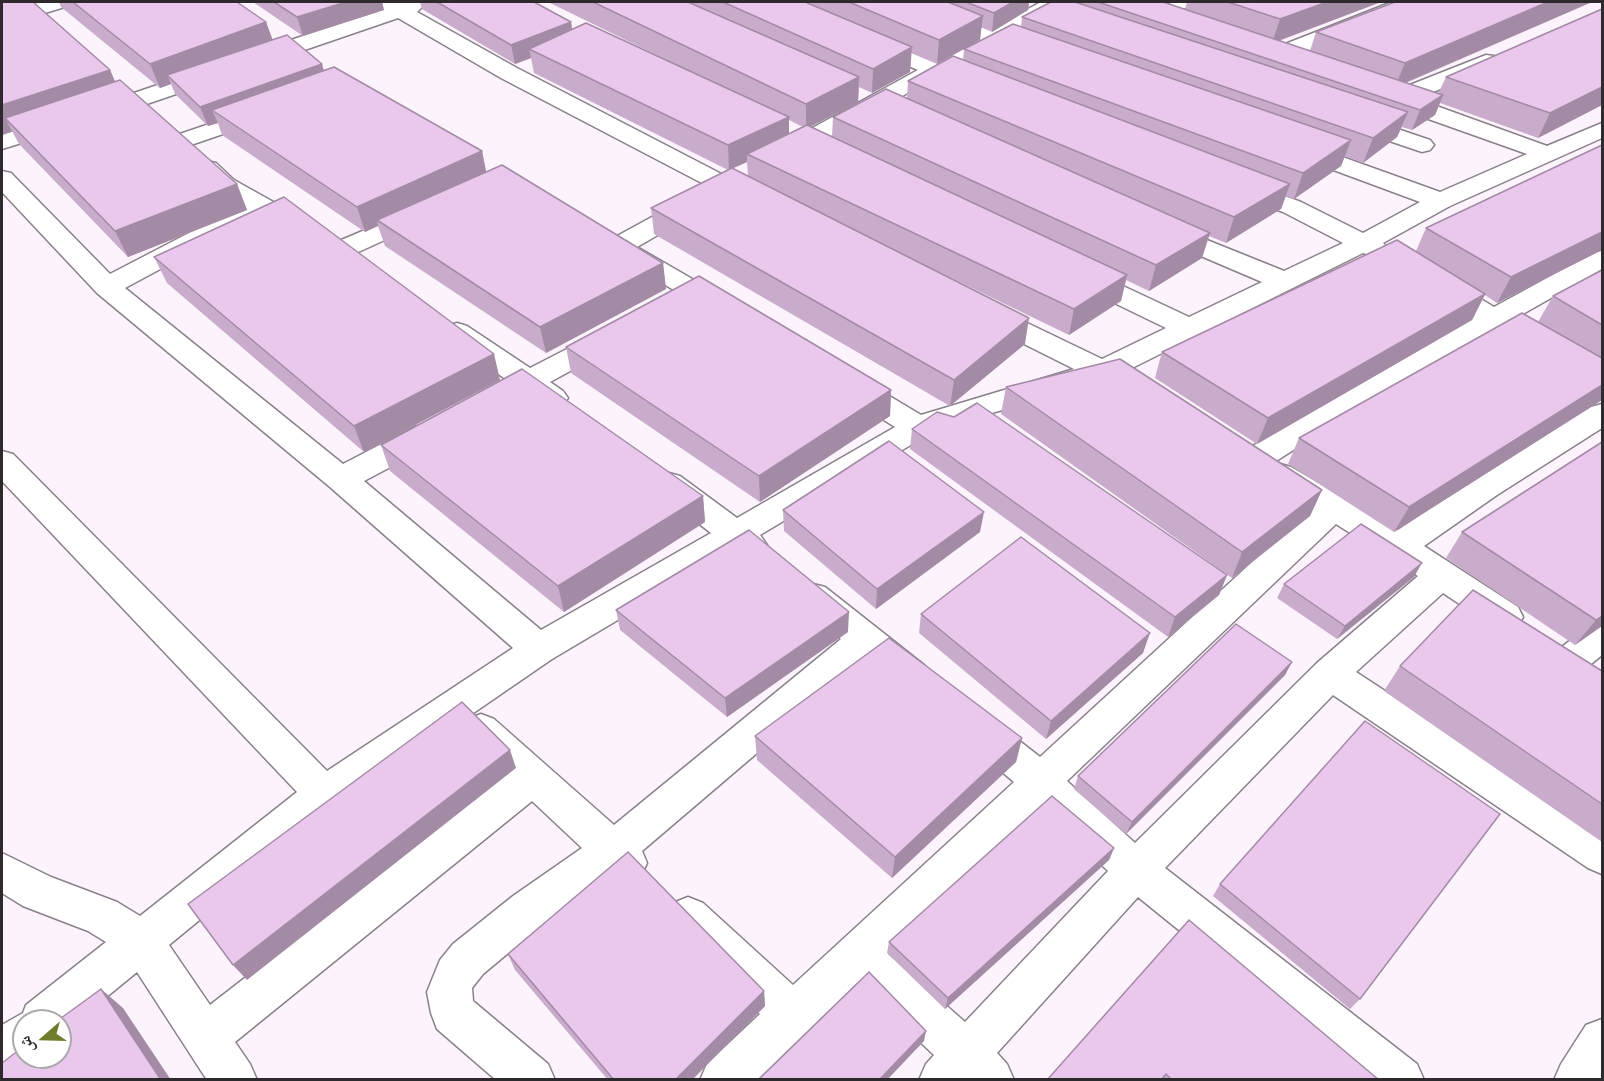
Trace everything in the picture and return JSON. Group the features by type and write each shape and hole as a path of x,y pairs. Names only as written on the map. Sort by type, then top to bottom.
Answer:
{"street":[{"path":"2,20 28,6 61,2"},
{"path":"156,122 288,48 392,6 424,2"},
{"path":"896,2 1045,59"},
{"path":"1014,2 1052,10"},
{"path":"1183,26 1141,11 1184,2"},
{"path":"1273,57 1409,2"},
{"path":"28,6 50,25"},
{"path":"392,6 744,176 768,207"},
{"path":"747,322 608,241 744,176 801,144 882,109 934,69 989,39 1052,10"},
{"path":"262,31 313,65"},
{"path":"849,33 990,91"},
{"path":"1251,49 1307,69"},
{"path":"1397,100 1505,53"},
{"path":"116,86 225,185 259,206 296,223 365,271"},
{"path":"1374,92 1548,154"},
{"path":"849,95 882,109"},
{"path":"2,142 287,104"},
{"path":"1332,113 1398,160 1441,201"},
{"path":"1282,143 1398,160 1461,122"},
{"path":"57,1009 324,794 455,705 540,649 918,428 967,410 1102,371 1365,242 1441,201 1602,130"},
{"path":"2,178 107,287 341,479 540,649"},
{"path":"1225,182 1292,207 1365,242 1602,383"},
{"path":"107,287 259,206"},
{"path":"336,252 440,206"},
{"path":"1144,223 1283,281"},
{"path":"1602,259 1380,382 1241,452 1399,546 1559,652 1602,635"},
{"path":"1060,267 1189,328"},
{"path":"665,308 696,292"},
{"path":"962,302 1133,388"},
{"path":"432,316 576,415"},
{"path":"487,403 633,325"},
{"path":"827,372 918,428"},
{"path":"967,410 995,431"},
{"path":"1399,546 1486,487 1602,414"},
{"path":"341,479 446,424"},
{"path":"2,462 324,794"},
{"path":"651,471 735,533 1020,763 1136,870 1401,1080"},
{"path":"723,1080 1040,783 1220,591 1334,506"},
{"path":"856,954 966,1071 1136,870 1330,674 1441,575"},
{"path":"532,1080 453,1013 448,992 455,975 468,959 528,910 612,850 865,640"},
{"path":"1330,674 1602,855"},
{"path":"455,705 531,778 657,889 792,1014"},
{"path":"206,1037 531,778"},
{"path":"2,872 38,892 102,916 141,940 234,1080"},
{"path":"1577,1080 1602,1041"}],"building":[{"path":"2,2 33,2 110,70 2,105"},
{"path":"73,2 237,2 266,22 150,64"},
{"path":"274,2 346,2 297,17"},
{"path":"437,2 534,2 571,22 511,45"},
{"path":"593,2 688,2 859,77 806,104"},
{"path":"723,2 805,2 912,47 873,69"},
{"path":"849,2 948,2 983,16 939,40"},
{"path":"966,2 1013,2 994,13"},
{"path":"1051,2 1075,2 1408,112 1373,138 1022,17"},
{"path":"1098,2 1163,2 1443,95 1420,110"},
{"path":"1228,2 1327,2 1280,19"},
{"path":"1395,2 1548,2 1405,63 1316,32"},
{"path":"1602,9 1602,87 1550,113 1446,77"},
{"path":"586,23 789,117 728,145 529,49"},
{"path":"1013,24 1351,140 1303,173 964,49"},
{"path":"287,35 322,64 200,107 167,75"},
{"path":"953,56 1290,184 1234,217 908,81"},
{"path":"334,67 482,151 357,207 212,110"},
{"path":"120,80 237,184 115,231 5,118"},
{"path":"886,89 1210,233 1156,265 833,117"},
{"path":"807,125 1127,275 1074,309 747,154"},
{"path":"1602,145 1602,232 1511,277 1426,228"},
{"path":"502,165 663,263 540,327 377,220"},
{"path":"732,168 1029,318 954,380 651,208"},
{"path":"284,197 494,354 354,426 154,257"},
{"path":"1397,240 1485,294 1268,418 1162,352"},
{"path":"1602,270 1602,325 1553,296"},
{"path":"699,276 891,390 759,476 566,347"},
{"path":"1522,313 1602,358 1602,385 1409,507 1299,438"},
{"path":"1120,359 1322,490 1242,552 1006,387"},
{"path":"522,369 703,496 558,586 381,445"},
{"path":"977,403 1227,575 1175,617 912,429 937,412 954,417"},
{"path":"889,441 984,512 877,589 783,510"},
{"path":"1602,442 1602,616 1596,620 1462,532"},
{"path":"1361,524 1422,563 1345,626 1284,584"},
{"path":"749,530 849,612 725,698 616,610"},
{"path":"1021,537 1150,633 1051,721 921,614"},
{"path":"1473,590 1602,671 1602,804 1400,666"},
{"path":"1236,624 1292,662 1132,822 1078,776"},
{"path":"889,638 1022,738 895,857 755,736"},
{"path":"462,702 510,750 233,965 188,904"},
{"path":"1365,721 1500,814 1360,999 1220,884"},
{"path":"1052,796 1114,848 948,998 889,942"},
{"path":"628,852 764,991 675,1080 614,1080 508,954"},
{"path":"1189,920 1379,1080 1172,1080 1166,1074 1161,1080 1047,1080"},
{"path":"869,972 926,1031 879,1080 758,1080"},
{"path":"101,989 161,1080 2,1080 2,1063 12,1055 12,1069 72,1069 72,1010"}]}
